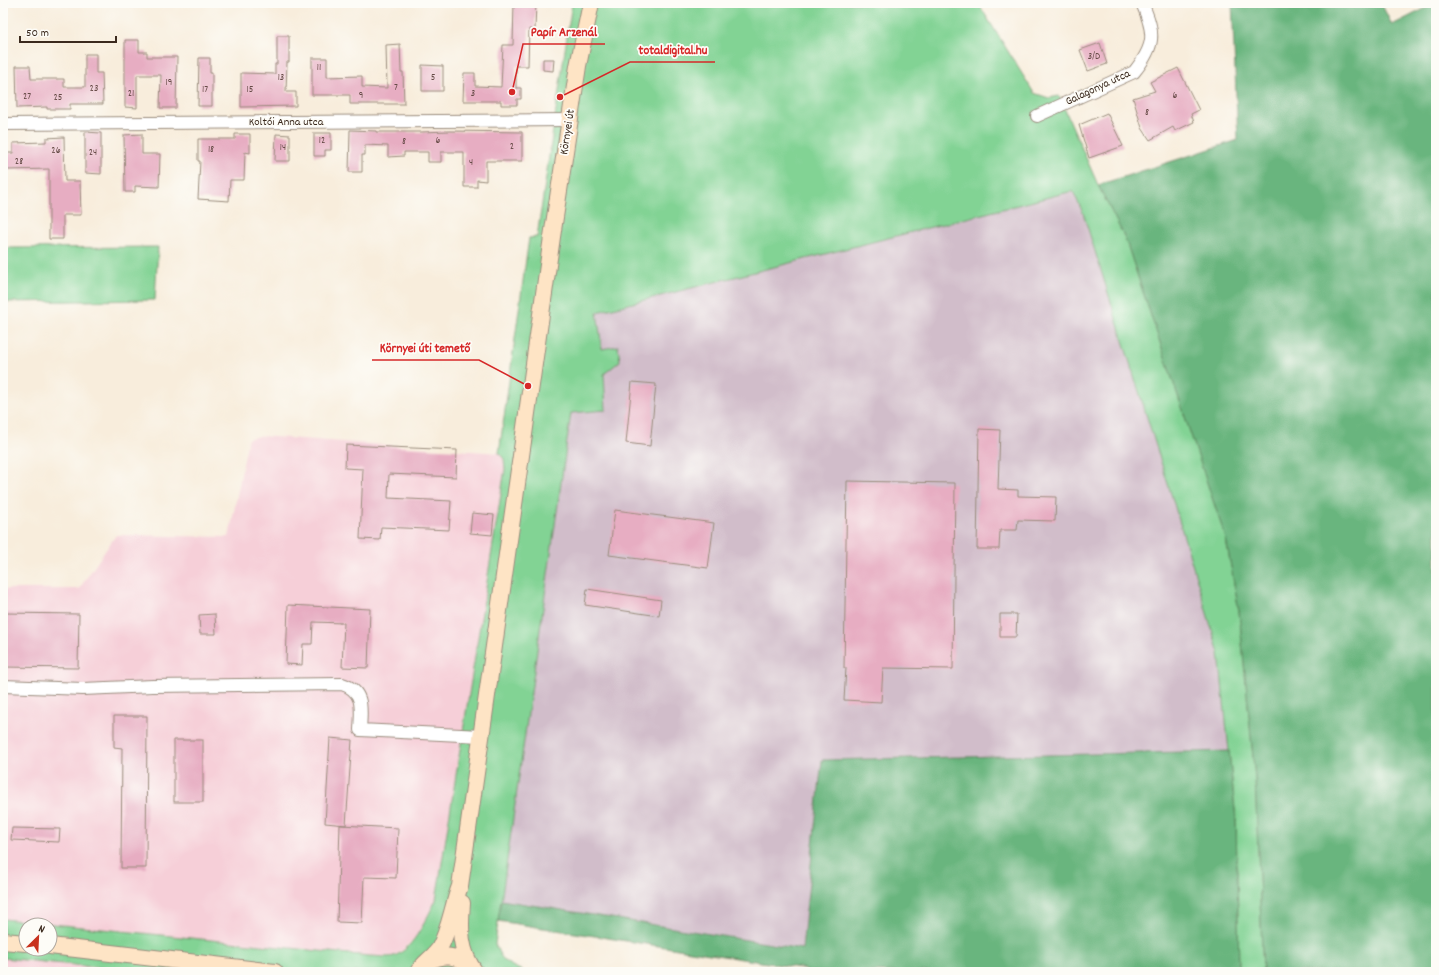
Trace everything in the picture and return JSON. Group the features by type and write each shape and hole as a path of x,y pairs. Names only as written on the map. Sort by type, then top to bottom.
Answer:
{"main road":[{"name":"Környei út","path":"460,886 569,120 591,3"},
{"path":"420,968 436,952 446,934 460,886"},
{"path":"460,886 463,898 461,922 462,943 465,955 472,969"},
{"path":"3,941 18,943"},
{"path":"58,947 275,972"},
{"path":"420,968 438,957 450,956 460,959 472,969"}],"street":[{"name":"Galagonya utca","path":"1037,116 1134,72 1143,61 1151,44 1152,33 1142,3"},
{"name":"Koltói Anna utca","path":"3,124 569,120"},
{"path":"3,686 83,689 154,686 342,684 349,686 354,690 360,699 360,730 481,736"}],"shaded area":[{"path":"1073,191 1083,213 1219,653 1229,751 822,760 802,949 501,900 571,413 602,350 597,312"},
{"path":"259,436 499,453 504,459 505,469 436,900 420,932 404,949 394,956 369,956 58,925 58,917 18,917 18,921 3,919 3,589 79,589 116,535 229,537 248,439"},
{"path":"3,958 127,970 144,972 3,972"}],"green space":[{"path":"572,3 978,3 1034,93 1049,98 1059,96 1098,185 1125,238 1226,539 1239,611 1255,778 1263,972 1239,972 1236,820 1219,653 1083,213 1073,191 597,312 602,349 618,346 620,361 604,374 606,410 571,413 495,944 500,955 506,962 525,972 144,972 3,958 3,919 18,921 18,957 58,957 58,925 382,957 394,956 408,947 414,940 436,900 505,469 504,459 499,453 529,238 537,237"},
{"path":"1232,3 1381,3 1392,25 1436,3 1436,972 1263,972 1255,778 1239,611 1226,539 1125,238 1098,185 1238,140"},
{"path":"158,247 155,300 3,302 3,248"},
{"path":"1229,751 1236,820 1239,972 807,972 806,969 498,921 501,900 802,949 822,760"}],"building":[{"path":"514,3 536,3 535,30 529,29 528,66 516,66 516,88 521,88 521,99 517,99 517,105 501,105 501,101 463,101 464,73 475,73 475,86 501,87 503,45 513,45"},
{"path":"277,36 289,36 289,62 287,62 286,92 296,92 296,106 241,107 241,73 275,74 275,64 277,64"},
{"path":"125,40 139,40 139,52 147,52 147,57 177,57 176,108 160,108 161,75 137,75 137,108 125,107"},
{"path":"1100,43 1107,64 1088,71 1080,50"},
{"path":"400,44 404,104 350,104 350,95 312,95 312,58 327,58 327,77 362,76 362,87 387,88 386,45"},
{"path":"85,54 96,54 96,73 102,73 103,104 70,104 70,109 47,109 47,107 17,108 16,66 30,66 31,79 64,79 64,87 85,87"},
{"path":"199,58 210,58 210,73 212,73 212,106 198,106"},
{"path":"543,59 554,59 553,71 543,70"},
{"path":"422,65 443,66 443,91 422,91"},
{"path":"1178,68 1199,110 1191,114 1194,122 1175,131 1173,127 1150,140 1142,128 1133,98 1155,91 1150,82"},
{"path":"1107,113 1123,146 1089,158 1079,125"},
{"path":"350,130 376,132 522,132 522,161 486,161 486,181 477,180 477,187 464,187 464,152 441,152 441,162 428,162 428,152 404,152 404,156 388,157 388,146 365,145 365,155 362,155 362,172 349,172"},
{"path":"85,132 101,133 101,174 85,173"},
{"path":"314,133 331,133 331,150 325,150 325,156 314,156"},
{"path":"142,134 142,154 160,154 159,187 135,186 135,192 125,192 124,135"},
{"path":"235,134 250,134 250,153 245,152 244,180 230,180 229,201 198,199 200,161 198,161 198,139 235,139"},
{"path":"276,134 290,135 290,161 275,161"},
{"path":"64,137 65,181 80,181 81,215 63,215 63,239 49,239 49,169 7,170 7,153 13,153 13,143 46,142 46,138"},
{"path":"632,382 656,384 650,446 626,443"},
{"path":"979,429 1000,430 998,489 1018,490 1018,496 1056,497 1055,521 1018,520 1017,530 1000,530 999,549 977,549"},
{"path":"346,445 457,450 456,477 389,474 388,498 451,501 449,530 381,527 380,540 360,539 363,469 345,468"},
{"path":"847,481 955,483 953,669 883,668 881,702 844,700 846,668 844,668"},
{"path":"615,510 714,523 708,568 609,555"},
{"path":"472,513 494,515 492,535 470,533"},
{"path":"587,589 661,600 659,616 585,605"},
{"path":"288,605 370,609 368,668 342,667 344,623 313,622 312,644 303,644 302,665 286,664"},
{"path":"3,613 79,614 78,668 3,667"},
{"path":"215,614 216,634 200,634 199,615"},
{"path":"1000,614 1017,614 1016,637 1000,637"},
{"path":"114,716 147,716 146,868 121,868 122,748 114,747"},
{"path":"330,738 352,740 346,825 325,823"},
{"path":"174,740 203,740 203,802 174,802"},
{"path":"340,825 398,828 396,878 364,877 362,923 337,922"},
{"path":"12,828 60,829 59,842 11,840"}],"place":[{"name":"Papír Arzenál","path":"512,92"},
{"name":"totaldigital.hu","path":"560,97"},
{"name":"Környei úti temető","path":"528,386"}]}
